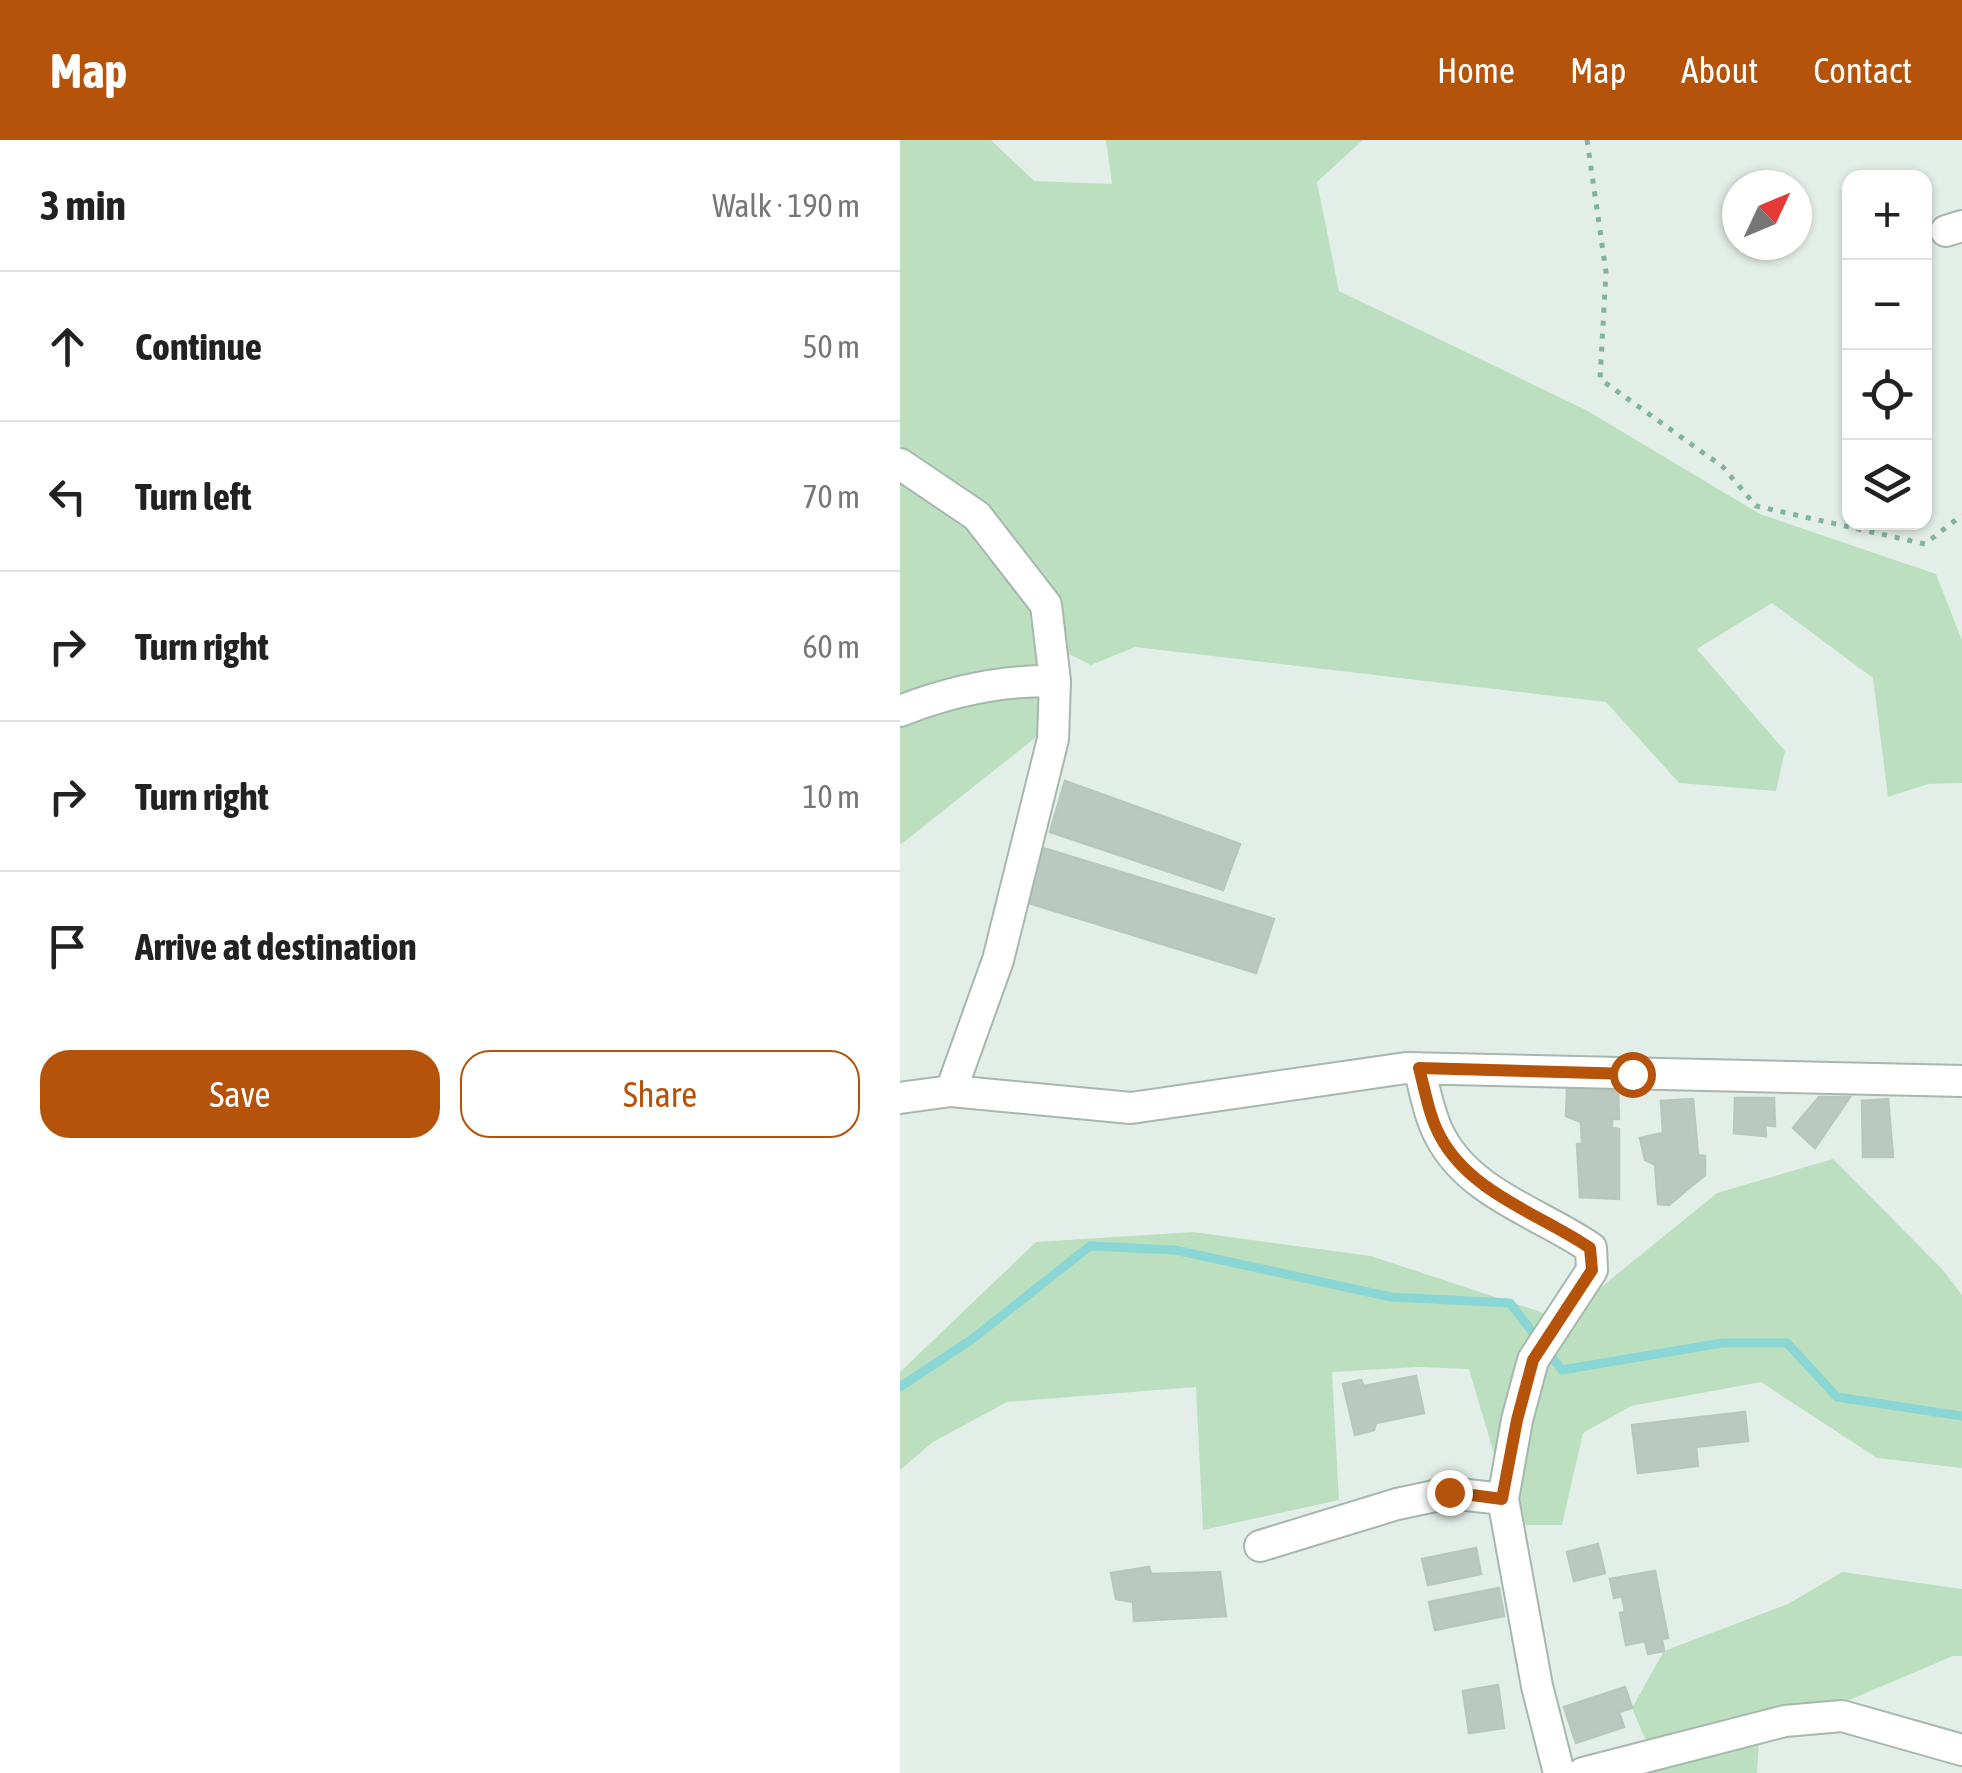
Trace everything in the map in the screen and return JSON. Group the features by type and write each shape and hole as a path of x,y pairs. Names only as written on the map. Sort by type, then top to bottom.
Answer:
{"street":[{"path":"900,464 977,516 1046,605 1056,681 1053,739 998,960 951,1091"},
{"path":"900,711 947,692 1019,680 1056,681"},
{"path":"1419,1068 1439,1135 1460,1166 1501,1197 1590,1248 1592,1270 1533,1360 1502,1499 1537,1686 1559,1773"},
{"path":"900,1098 951,1091 1132,1108 1419,1068 1962,1081"},
{"path":"1260,1546 1449,1492 1502,1499"},
{"path":"1582,1773 1785,1721 1842,1716 1962,1750"}],"path":[{"path":"1588,140 1606,272 1600,379 1724,467 1756,506 1925,544 1962,515"}],"green space":[{"path":"900,140 991,140 1034,181 1112,184 1106,140 1363,140 1317,182 1339,291 1586,410 1760,514 1936,574 1962,640 1962,783 1928,784 1888,797 1873,678 1772,603 1697,649 1785,751 1776,791 1679,783 1606,702 1135,647 1091,665 1041,640 1044,731 900,845 900,475 920,461 900,445"},
{"path":"1833,1159 1943,1270 1962,1295 1962,1468 1877,1458 1761,1382 1631,1406 1583,1433 1562,1525 1508,1525 1501,1450 1494,1454 1469,1369 1418,1367 1332,1372 1339,1500 1203,1530 1196,1387 1007,1402 933,1442 900,1470 900,1372 1036,1242 1193,1232 1371,1256 1562,1319 1717,1193"},
{"path":"1842,1572 1962,1589 1962,1656 1953,1656 1835,1706 1647,1743 1632,1708 1664,1651 1788,1604"},
{"path":"1759,1740 1757,1773 1643,1773"}],"building":[{"path":"1065,781 1240,844 1223,890 1050,832"},
{"path":"1043,848 1274,919 1256,973 1025,902"},
{"path":"1567,1089 1618,1089 1619,1119 1612,1119 1612,1128 1619,1129 1619,1199 1580,1197 1577,1144 1582,1144 1581,1122 1566,1116"},
{"path":"1819,1097 1850,1097 1815,1148 1793,1128"},
{"path":"1735,1098 1774,1098 1775,1126 1765,1125 1766,1136 1734,1133"},
{"path":"1693,1099 1698,1155 1705,1156 1705,1175 1669,1205 1658,1204 1655,1165 1645,1160 1640,1138 1663,1133 1661,1101"},
{"path":"1888,1099 1893,1157 1863,1157 1862,1101"},
{"path":"1416,1376 1424,1413 1376,1423 1374,1430 1355,1435 1343,1384 1361,1380 1364,1386"},
{"path":"1745,1412 1748,1441 1696,1447 1698,1466 1638,1473 1632,1425"},
{"path":"1598,1544 1605,1573 1574,1581 1567,1552"},
{"path":"1476,1548 1481,1574 1428,1585 1422,1559"},
{"path":"1149,1567 1151,1574 1220,1572 1226,1616 1134,1621 1133,1602 1116,1599 1111,1573"},
{"path":"1655,1571 1668,1638 1662,1639 1664,1651 1648,1654 1645,1641 1626,1645 1620,1613 1625,1612 1622,1596 1614,1598 1610,1579"},
{"path":"1499,1588 1504,1616 1435,1630 1429,1602"},
{"path":"1498,1685 1504,1728 1469,1733 1463,1691"},
{"path":"1625,1687 1632,1708 1619,1712 1624,1727 1576,1743 1564,1707"}],"waterway":[{"path":"900,1387 971,1340 1090,1246 1175,1250 1391,1297 1510,1303 1562,1370 1722,1343 1787,1343 1837,1397 1962,1416"}],"route":[{"path":"1449,1492 1502,1499 1533,1360 1592,1270 1590,1248 1501,1197 1460,1166 1439,1135 1419,1068 1632,1074"}]}
